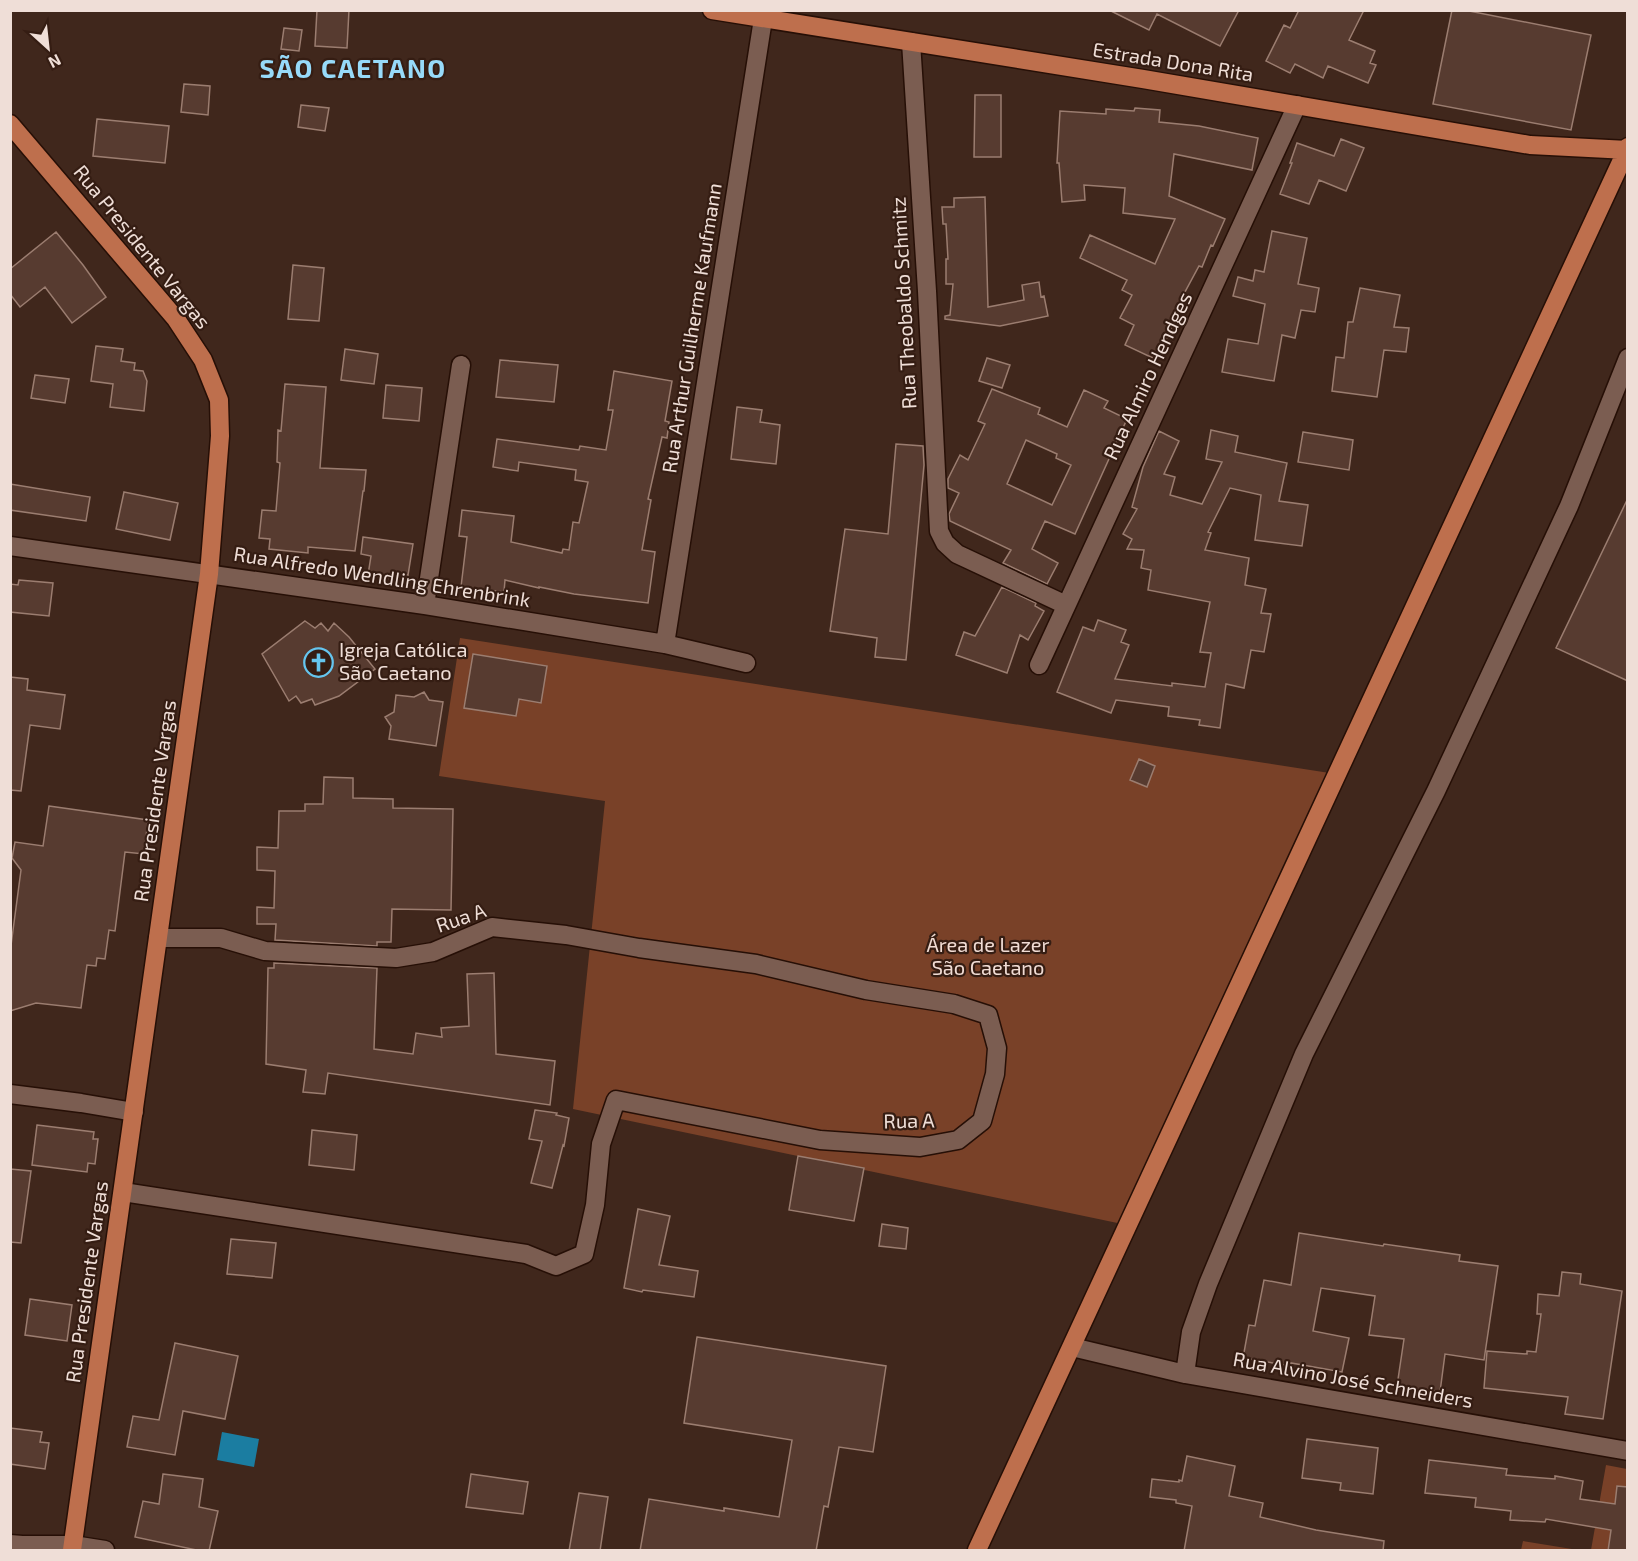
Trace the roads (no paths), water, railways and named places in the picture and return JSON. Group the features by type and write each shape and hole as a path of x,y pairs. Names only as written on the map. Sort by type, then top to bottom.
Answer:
{"main road":[{"name":"Estrada Dona Rita","path":"712,10 1530,145 1627,149"},
{"name":"Rua Presidente Vargas","path":"10,124 176,319 203,360 219,400 219,447 209,574 73,1548"},
{"path":"977,1551 1627,149"}],"street":[{"name":"Rua Arthur Guilherme Kaufmann","path":"665,644 763,19"},
{"name":"Rua Theobaldo Schmitz","path":"911,42 939,531 945,543 957,554 1066,605"},
{"name":"Rua Almiro Hendges","path":"1039,665 1297,105"},
{"path":"1185,1374 1191,1332 1208,1284 1304,1054 1436,791 1569,506 1628,358"},
{"path":"425,605 461,365"},
{"name":"Rua Alfredo Wendling Ehrenbrink","path":"10,546 425,605 665,644 746,663"},
{"name":"Rua A","path":"123,1192 525,1254 556,1266 584,1254 595,1205 601,1144 616,1100 820,1140 920,1147 958,1140 982,1121 995,1074 997,1048 988,1015 954,1004 866,990 756,964 639,948 566,935 492,927 433,952 396,957 266,951 221,938 158,938"},
{"path":"10,1094 134,1112"},
{"name":"Rua Alvino José Schneiders","path":"1072,1347 1185,1374 1628,1450"},
{"path":"22,1547 105,1551"}],"water":[{"path":"222,1432 259,1439 254,1467 217,1460"}],"place":[{"name":"Igreja Católica São Caetano","path":"318,662"}],"district":[{"name":"SÃO CAETANO","path":"353,69"}],"park label":[{"name":"Área de Lazer São Caetano","path":"988,956"}]}
